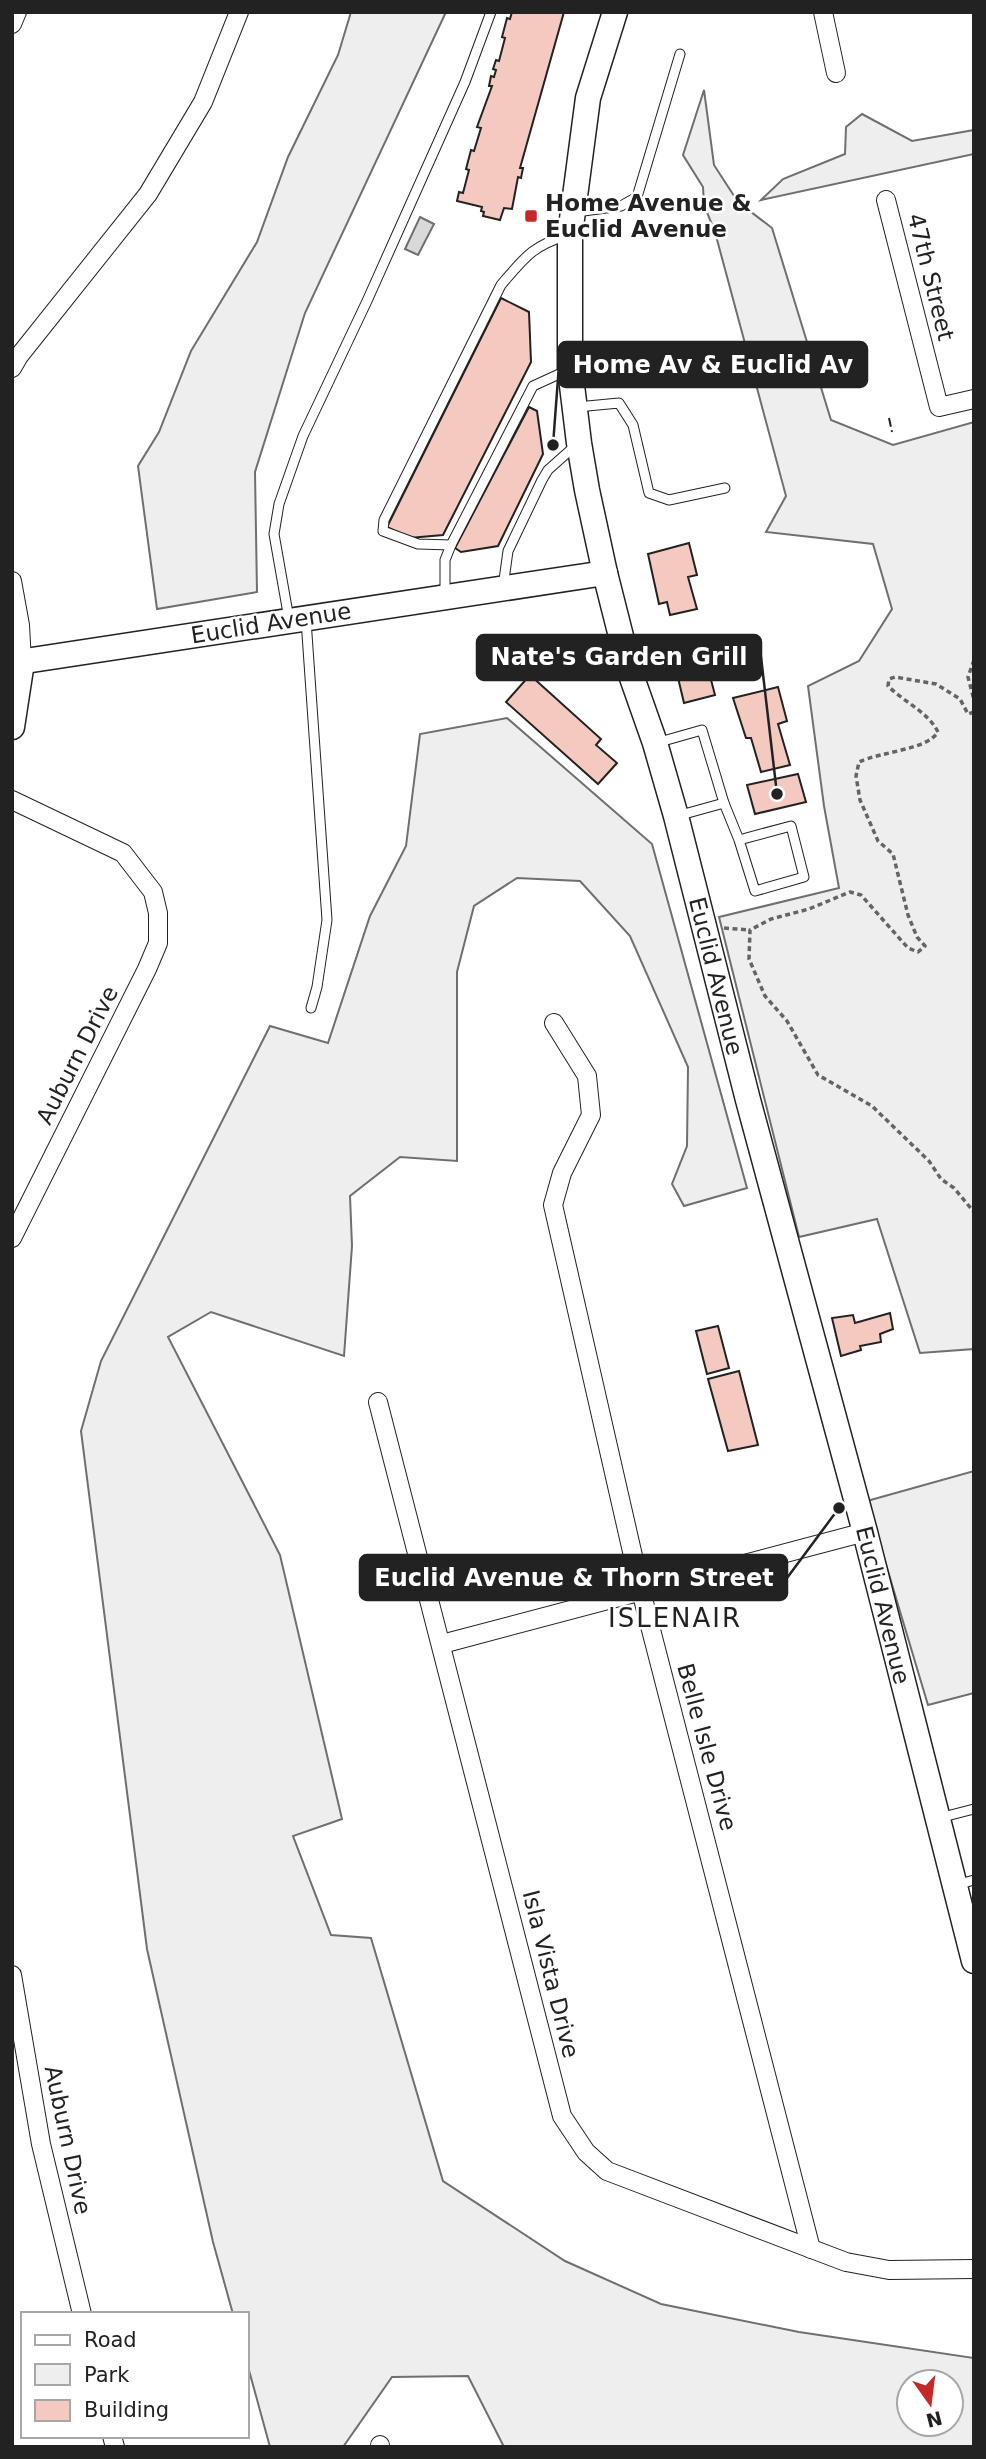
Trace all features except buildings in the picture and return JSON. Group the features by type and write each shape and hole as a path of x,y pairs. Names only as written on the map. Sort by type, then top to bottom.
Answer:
{"main road":[{"path":"605,573 579,443 570,369 570,223 589,98 615,12"},
{"name":"Euclid Avenue","path":"17,663 605,573 630,672 655,743 676,816 748,1100 865,1532 937,1819 964,1883 974,1961"},
{"path":"12,727 17,663"}],"street":[{"path":"12,24 17,12"},
{"path":"12,368 148,194 203,102 239,12"},
{"path":"823,12 836,73"},
{"name":"47th Street","path":"886,200 939,407 974,399"},
{"path":"12,581 20,625 17,663"},
{"name":"Auburn Drive","path":"12,800 122,853 153,892 158,913 158,943 147,969 12,1238"},
{"name":"Belle Isle Drive","path":"554,1023 587,1076 591,1115 562,1173 553,1205 641,1591 811,2249"},
{"name":"Isla Vista Drive","path":"378,1402 562,2116 586,2152 607,2171 846,2263 889,2270 974,2269"},
{"path":"442,1644 865,1532"},
{"name":"Auburn Drive","path":"12,1975 19,2059 82,2312"}],"lane":[{"path":"311,1008 317,987 327,920 297,620 274,534 279,504 303,436 465,82 491,12"},
{"path":"451,545 418,544 386,533 382,527 384,520 501,285 528,253 570,223 621,206 637,197 680,54"},
{"path":"445,597 445,560 451,545 533,386 570,369"},
{"path":"575,407 619,403 633,425 649,493 669,500 725,488"},
{"path":"503,589 508,551 541,480 548,470 579,443"},
{"path":"655,743 702,730 755,891 804,877 791,826 739,840"},
{"path":"676,816 724,803"},
{"path":"937,1819 974,1809"}],"path":[{"path":"974,660 968,677 974,700"},
{"path":"974,712 968,713 960,699 926,680 895,677 889,679 888,686 903,701 931,719 938,732 934,739 926,743 859,762 856,776 860,800 871,830 878,841 893,854 908,915 917,937 925,946 918,952 908,948 861,895 850,892 808,909 771,919 750,930 749,958 765,996 788,1021 818,1075 872,1106 929,1161 941,1179 954,1188 974,1212"}],"green space":[{"path":"351,12 446,12 305,313 255,472 257,592 157,609 138,466 159,432 191,351 257,242 288,157 338,55"},
{"path":"704,90 714,165 738,202 772,228 831,420 893,445 974,422 974,1349 920,1353 877,1219 799,1237 719,917 839,888 824,806 808,686 859,661 892,609 873,544 766,532 786,496 715,232 704,205 703,187 683,155"},
{"path":"862,114 912,141 974,130 974,154 761,200 783,179 845,154 846,127"},
{"path":"507,718 652,844 747,1188 684,1206 672,1184 687,1146 688,1067 630,936 580,881 517,878 474,906 457,972 457,1161 400,1157 350,1196 352,1246 344,1356 211,1312 168,1337 280,1555 342,1819 293,1836 331,1935 371,1938 443,2181 565,2261 661,2304 799,2332 974,2358 974,2447 504,2447 468,2376 392,2377 343,2447 270,2447 248,2367 248,2312 232,2312 213,2242 147,1949 81,1431 101,1361 270,1026 328,1043 370,916 406,846 420,734"},
{"path":"974,1471 974,1693 928,1705 867,1501"}],"shaded area":[{"path":"420,217 434,224 418,255 405,249"}],"fence":[{"path":"889,418 892,432"}],"place":[{"name":"Home Avenue & Euclid Avenue","path":"531,216"},
{"name":"Home Av & Euclid Av","path":"553,445"},
{"name":"Nate's Garden Grill","path":"777,794"},
{"name":"Euclid Avenue & Thorn Street","path":"839,1508"}],"district":[{"name":"ISLENAIR","path":"675,1618"}]}
